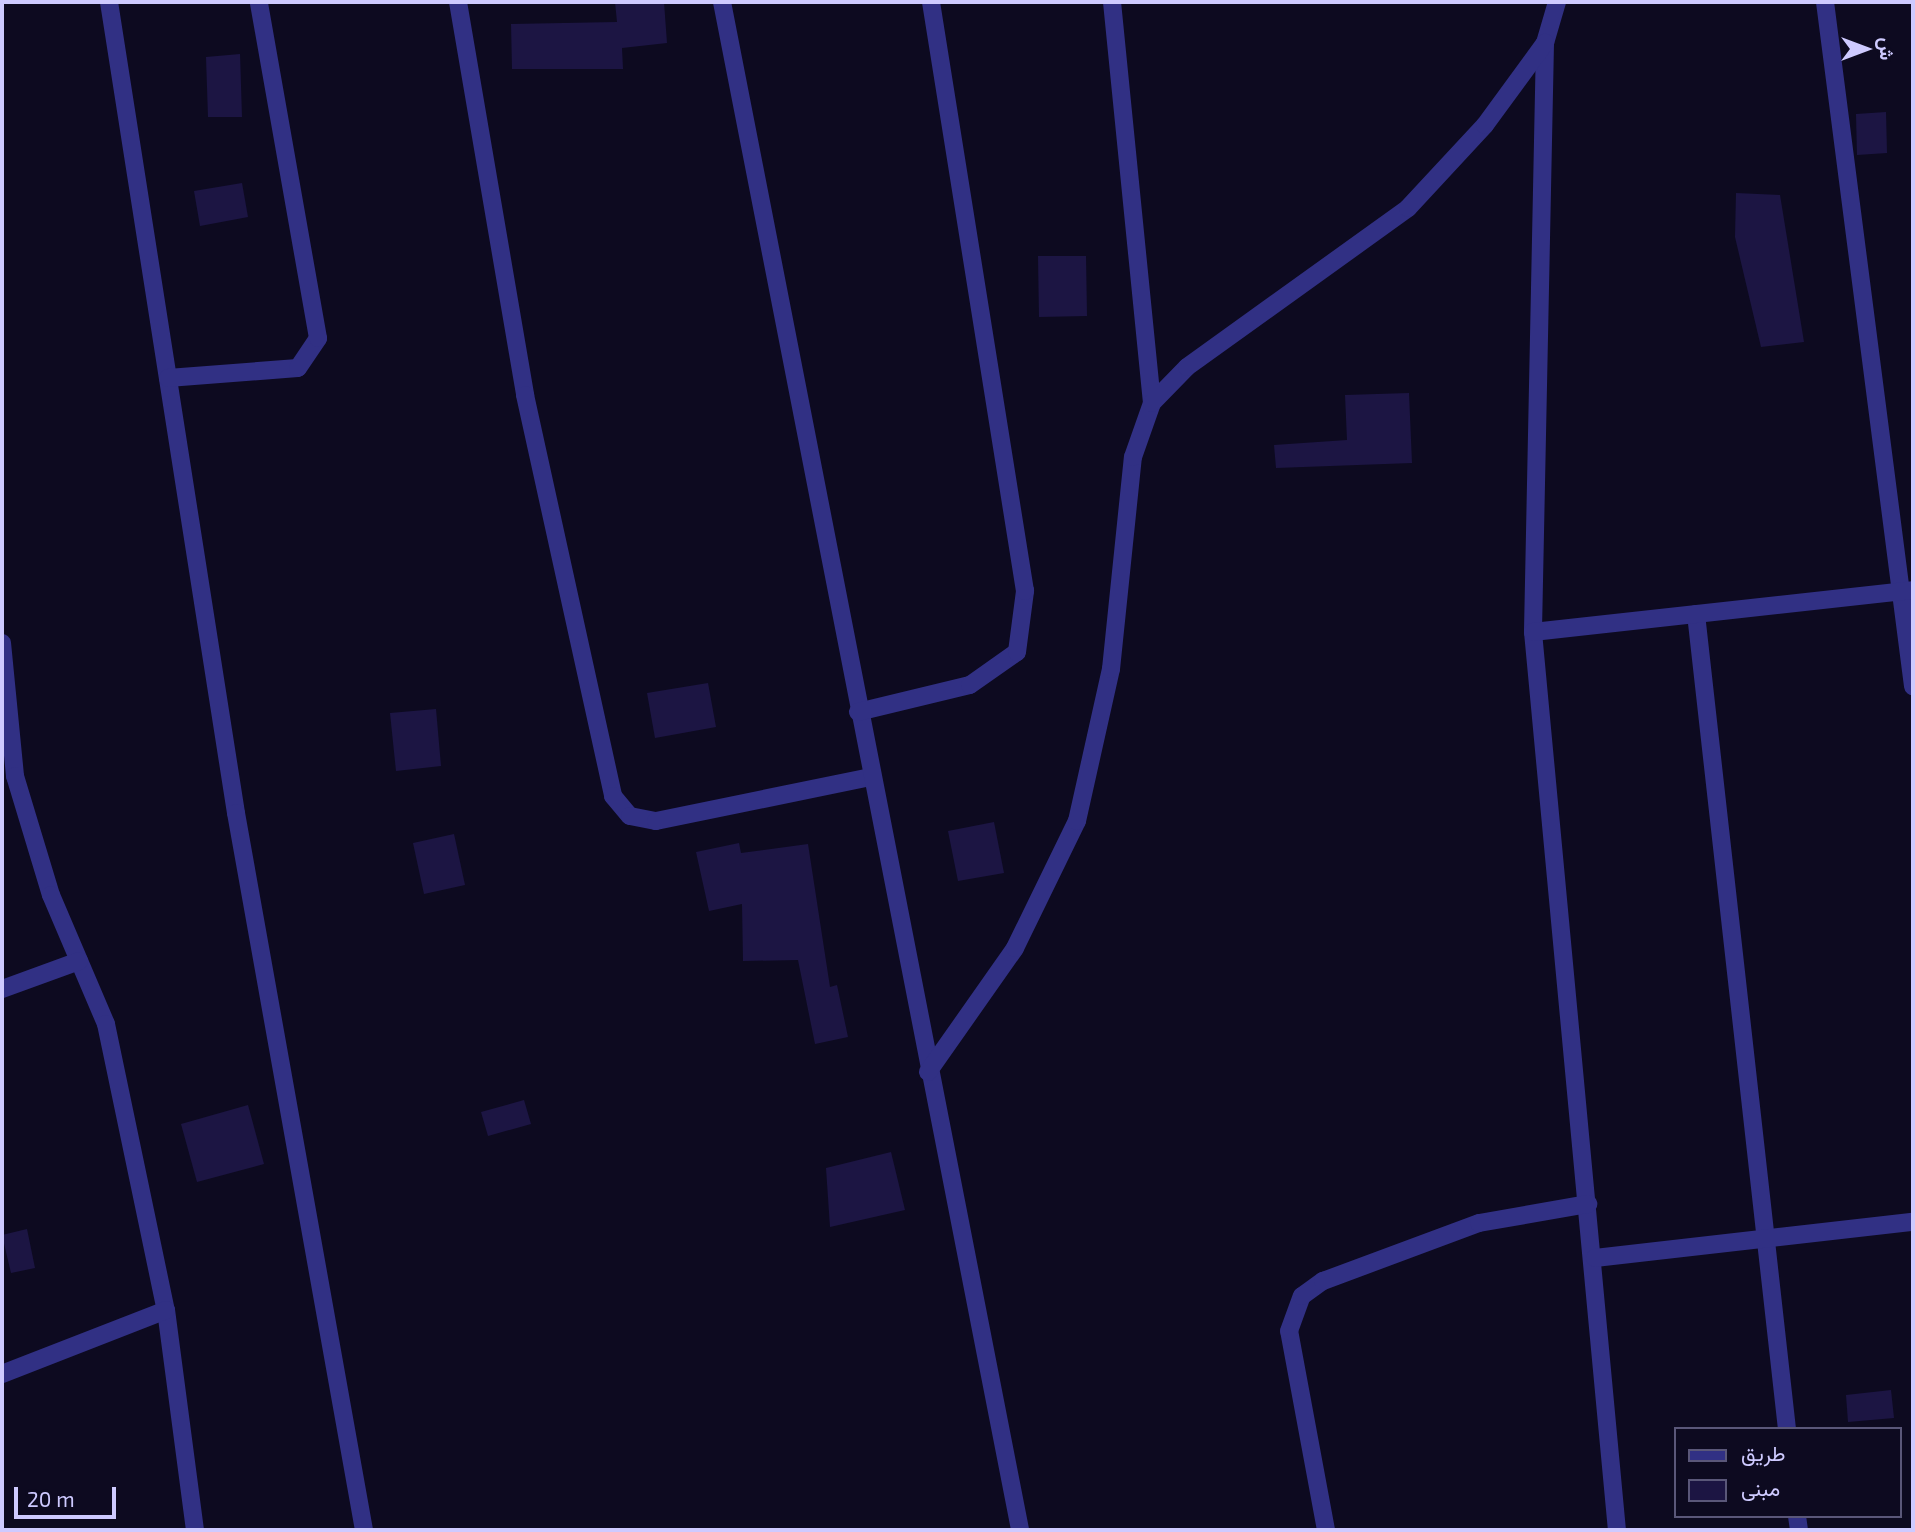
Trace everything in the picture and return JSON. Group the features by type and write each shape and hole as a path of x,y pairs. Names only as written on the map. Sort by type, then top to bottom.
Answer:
{"street":[{"path":"109,2 236,813 364,1530"},
{"path":"168,377 298,368 318,338 259,2"},
{"path":"458,2 525,395 613,796 630,817 656,821 871,776"},
{"path":"722,2 928,1072 1020,1530"},
{"path":"858,712 970,685 1017,652 1025,591 931,2"},
{"path":"1112,2 1152,404"},
{"path":"1557,2 1545,43 1533,632 1595,1258 1617,1530"},
{"path":"1825,2 1907,591 1913,685"},
{"path":"928,1072 1015,948 1077,821 1111,668 1133,457 1152,404 1187,367 1408,208 1485,125 1545,43"},
{"path":"1533,632 1907,591"},
{"path":"1696,614 1787,1427"},
{"path":"2,643 15,776 51,895 106,1024 166,1310 195,1530"},
{"path":"2,989 79,961"},
{"path":"1325,1530 1289,1331 1302,1296 1323,1281 1479,1223 1588,1204"},
{"path":"1595,1258 1765,1241 1913,1222"},
{"path":"2,1374 166,1310"}],"building":[{"path":"615,2 664,2 667,43 622,48 623,69 512,69 511,24 617,22"},
{"path":"240,54 242,117 208,117 206,57"},
{"path":"1886,112 1887,153 1857,155 1856,114"},
{"path":"242,183 248,217 200,226 194,191"},
{"path":"1736,193 1780,195 1804,342 1761,347 1735,237"},
{"path":"1038,256 1086,256 1087,316 1039,317"},
{"path":"1409,393 1412,463 1276,468 1274,445 1347,440 1345,395"},
{"path":"708,683 716,727 655,738 647,693"},
{"path":"436,709 441,766 396,771 390,713"},
{"path":"994,822 1004,873 958,881 948,831"},
{"path":"454,834 465,885 424,894 413,843"},
{"path":"739,843 741,853 808,844 830,987 837,985 848,1037 815,1044 798,960 743,961 742,904 709,911 696,852"},
{"path":"524,1100 531,1124 488,1136 481,1112"},
{"path":"248,1105 264,1164 197,1182 181,1124"},
{"path":"891,1152 905,1210 830,1227 826,1168"},
{"path":"27,1229 35,1268 11,1273 2,1235"},
{"path":"1891,1390 1894,1418 1848,1422 1846,1395"}]}
